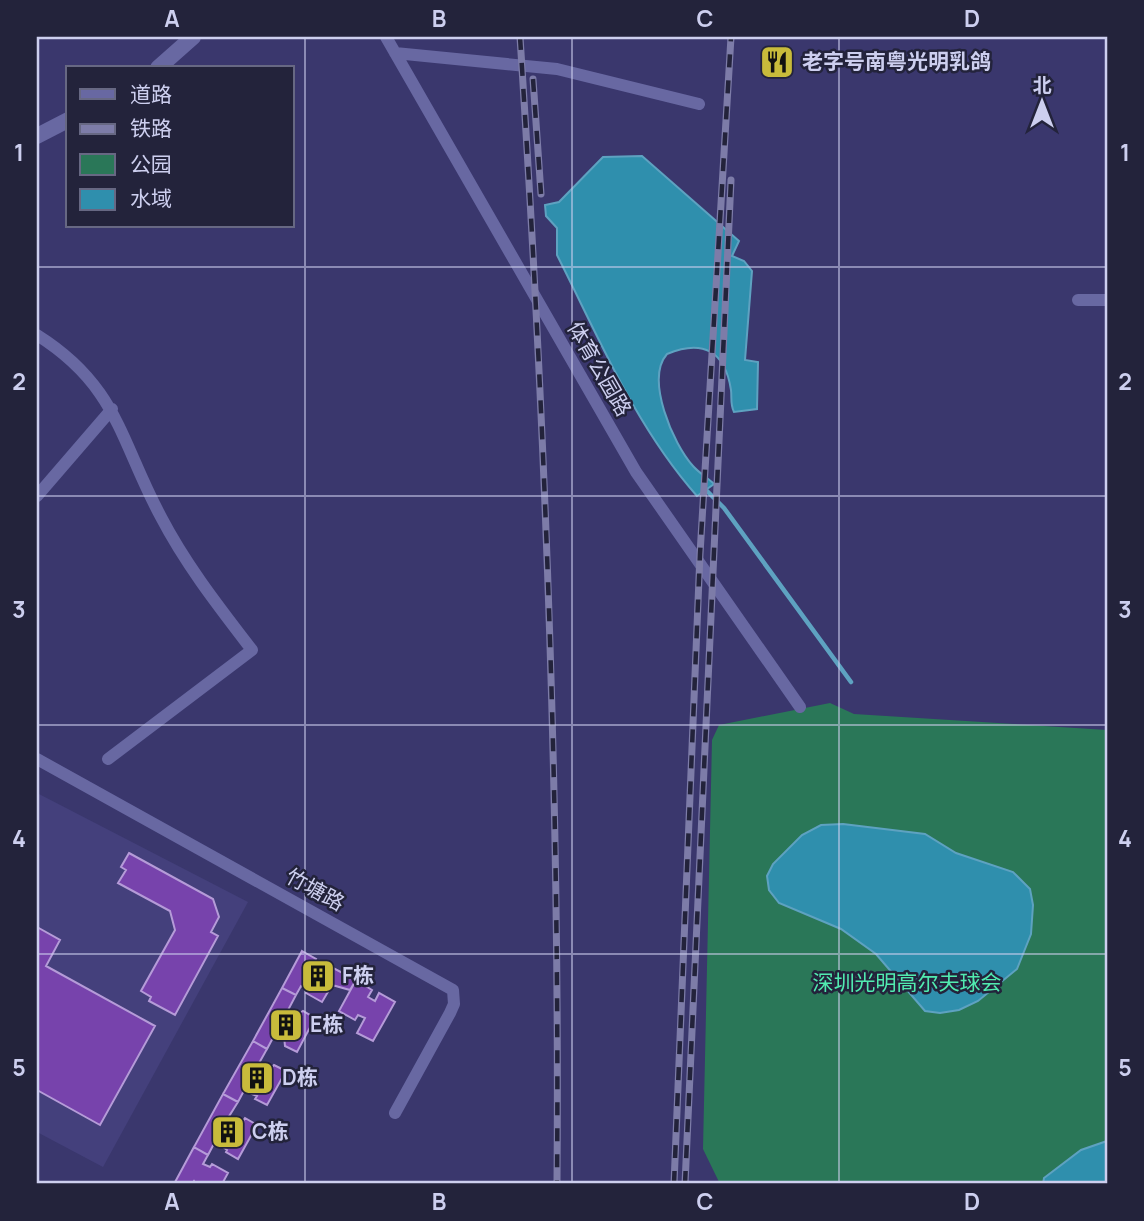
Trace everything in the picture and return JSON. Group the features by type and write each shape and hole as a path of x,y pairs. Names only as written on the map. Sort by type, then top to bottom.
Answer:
{"street":[{"path":"160,66 193,37"},
{"name":"体育公园路","path":"386,37 636,472 800,707"},
{"path":"395,53 557,69 699,104"},
{"path":"37,136 66,121"},
{"path":"1078,300 1107,300"},
{"path":"37,335 77,366 112,409 174,542 208,593 252,650 108,759"},
{"path":"37,496 112,409"},
{"name":"竹塘路","path":"37,759 453,990 454,1004 450,1013 395,1113"}],"shaded area":[{"path":"37,793 248,902 103,1167 37,1132"}],"green space":[{"name":"深圳光明高尔夫球会","path":"830,703 854,714 1107,730 1107,1184 720,1184 703,1149 712,740 719,725"}],"water":[{"path":"642,156 739,241 732,256 744,261 752,271 745,360 758,362 757,409 734,412 724,366 710,352 691,348 680,350 667,354 661,365 660,395 677,443 693,466 714,484 697,496 655,440 619,380 557,255 557,228 546,216 545,205 559,202 603,157"},
{"path":"843,824 925,834 956,853 1013,872 1030,889 1033,905 1031,934 1017,969 978,1001 959,1010 940,1013 925,1011 876,954 841,929 779,903 769,890 767,876 773,864 802,835 821,825"},
{"path":"1107,1141 1107,1184 1043,1184 1044,1178 1081,1150"}],"building":[{"path":"129,853 213,899 219,917 211,932 218,936 175,1015 149,1001 151,997 141,991 175,930 170,911 118,883 126,870 121,867"},
{"path":"37,927 60,940 46,966 155,1026 100,1125 37,1090"},
{"name":"F栋","path":"302,951 316,959 311,969 314,971 320,961 356,980 350,990 332,985 322,1002 306,993 308,990 301,986 296,995 282,988"},
{"path":"356,980 372,990 368,997 375,1001 379,993 395,1002 373,1041 357,1033 365,1018 358,1015 355,1020 339,1011"},
{"name":"E栋","path":"282,988 296,995 287,1012 295,1016 303,1011 315,1018 297,1052 285,1046 284,1036 276,1032 267,1049 253,1041"},
{"name":"D栋","path":"253,1041 267,1049 258,1065 266,1070 268,1065 274,1065 286,1071 267,1105 255,1099 257,1096 252,1094 255,1090 247,1085 238,1102 223,1094"},
{"name":"C栋","path":"223,1094 238,1102 228,1118 237,1123 239,1118 243,1121 245,1118 257,1125 238,1159 226,1152 223,1147 225,1143 217,1138 208,1155 194,1147"},
{"path":"194,1147 208,1155 203,1164 210,1167 212,1164 228,1173 222,1184 196,1184 194,1181 192,1184 174,1184"}],"waterway":[{"path":"706,490 724,508 851,682"}],"railway":[{"path":"520,37 537,324 549,610 556,897 557,1184"},
{"path":"674,1184 700,554 731,37"},
{"path":"533,79 541,194"},
{"path":"685,1184 731,180"}],"place":[{"name":"老字号南粤光明乳鸽","path":"777,62"},
{"name":"F栋","path":"318,976"},
{"name":"E栋","path":"286,1025"},
{"name":"D栋","path":"257,1078"},
{"name":"C栋","path":"228,1132"}]}
